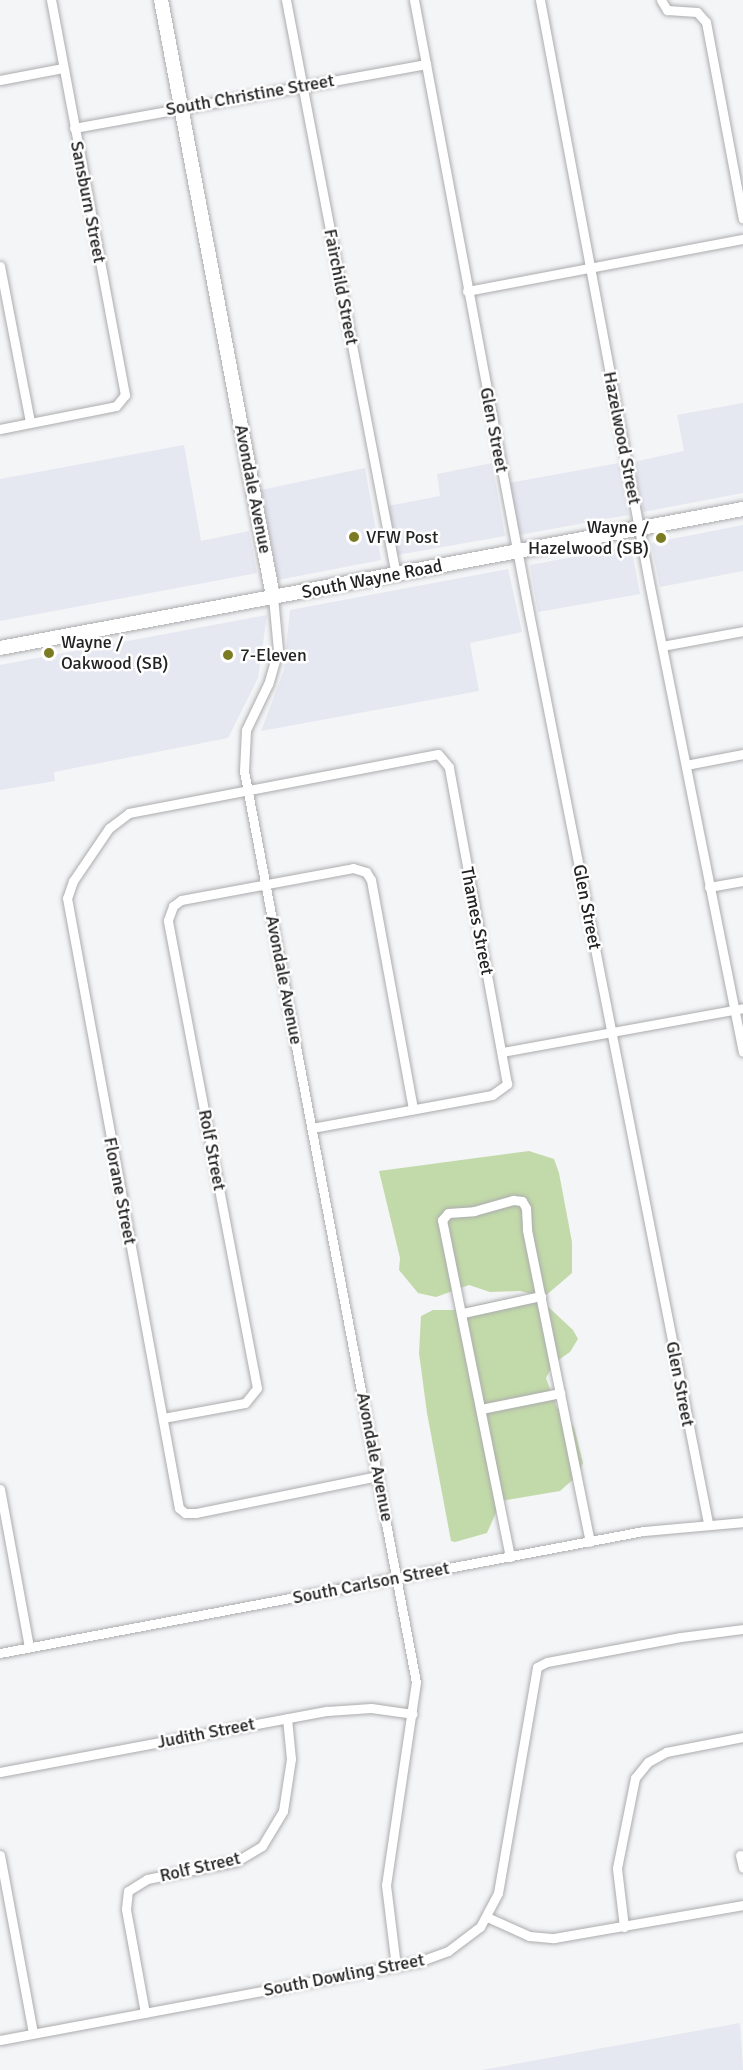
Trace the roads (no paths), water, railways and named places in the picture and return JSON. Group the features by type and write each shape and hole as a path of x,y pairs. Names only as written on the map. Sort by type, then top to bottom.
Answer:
{"main road":[{"name":"Avondale Avenue","path":"161,0 273,597"},
{"name":"South Wayne Road","path":"0,648 743,509"}],"street":[{"name":"Sansburn Street","path":"30,422 122,402 125,395 51,0"},
{"name":"Fairchild Street","path":"286,0 396,574"},
{"name":"Glen Street","path":"414,0 517,552 708,1523"},
{"name":"Hazelwood Street","path":"540,0 709,887 739,1009 743,1052"},
{"path":"661,0 667,10 697,12 706,22 743,219"},
{"name":"South Christine Street","path":"74,128 426,64"},
{"path":"0,80 63,68"},
{"path":"467,291 743,239"},
{"path":"0,266 30,422 0,429"},
{"name":"Avondale Avenue","path":"273,597 278,649 272,674 246,730 243,759 416,1682 414,1714 386,1885 396,1966"},
{"path":"662,646 743,631"},
{"name":"Thames Street","path":"248,790 431,753 445,758 502,1053 507,1080 501,1092 312,1128"},
{"path":"686,765 743,754"},
{"name":"Florane Street","path":"248,790 121,816 109,828 79,872 67,898 177,1502 185,1513 378,1476"},
{"name":"Rolf Street","path":"163,1418 245,1403 257,1388 168,916 181,900 353,868 364,871 371,880 413,1109"},
{"path":"709,887 743,881"},
{"path":"502,1053 739,1009"},
{"path":"510,1557 463,1313 442,1220 448,1213 474,1211 513,1200 522,1201 590,1542"},
{"path":"463,1313 541,1296"},
{"path":"482,1409 560,1393"},
{"path":"0,1489 29,1647"},
{"name":"South Carlson Street","path":"0,1653 590,1542 708,1523 743,1522"},
{"path":"743,1629 654,1642 547,1662 537,1667 500,1884 487,1917 542,1938 624,1927 743,1905"},
{"name":"Judith Street","path":"0,1772 287,1718 356,1708 414,1714"},
{"name":"Rolf Street","path":"145,2013 126,1909 128,1891 147,1878 237,1861 262,1846 283,1811 291,1759 287,1718"},
{"path":"624,1927 617,1868 636,1778 648,1762 666,1752 743,1737"},
{"path":"0,1855 33,2033"},
{"path":"740,1855 743,1868"},
{"name":"South Dowling Street","path":"0,2040 396,1966 448,1951 471,1937 487,1917"}],"place":[{"name":"VFW Post","path":"354,537"},
{"name":"Wayne / Hazelwood (SB)","path":"661,538"},
{"name":"Wayne / Oakwood (SB)","path":"49,653"},
{"name":"7-Eleven","path":"228,655"}]}
